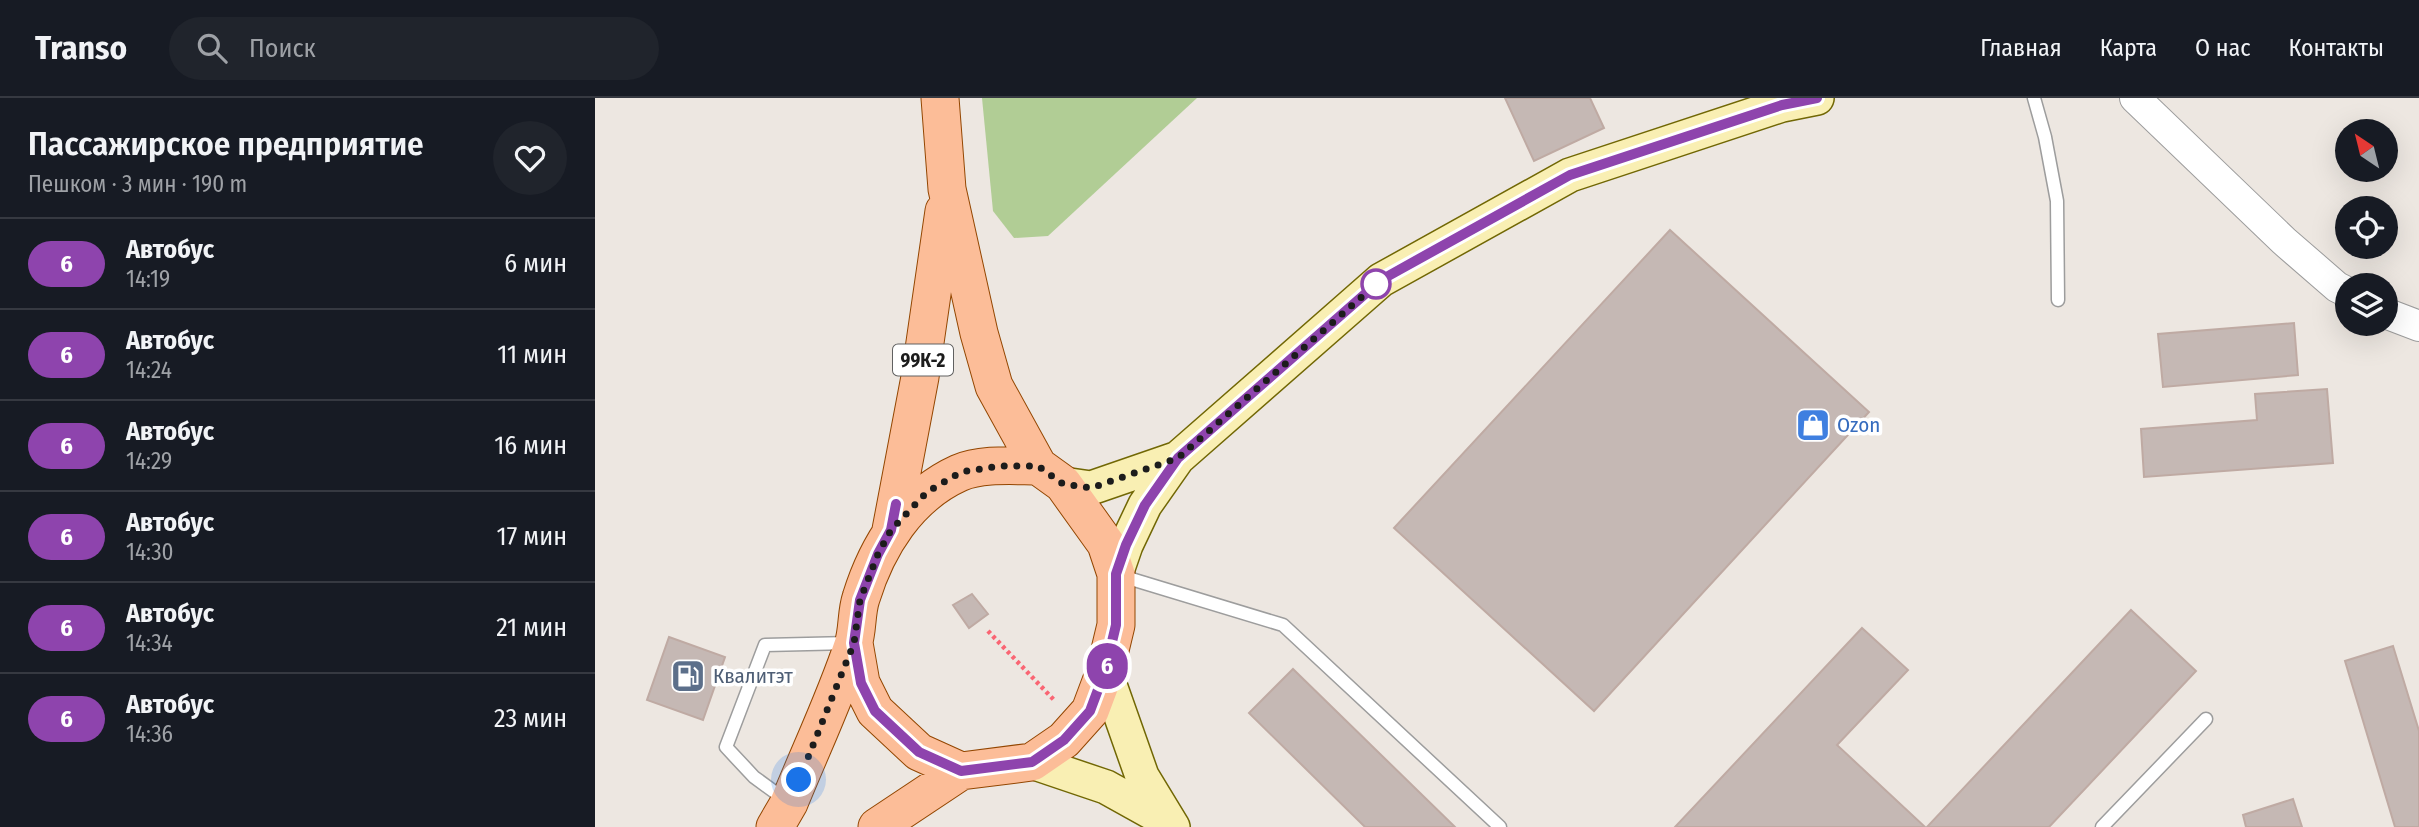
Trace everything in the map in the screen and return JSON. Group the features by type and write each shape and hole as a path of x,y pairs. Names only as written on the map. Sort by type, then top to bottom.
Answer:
{"main road":[{"name":"99К-2","path":"877,827 961,771 1032,762 1064,740 1090,711 1105,671 1116,625 1116,574 1106,544 1051,475 994,386 979,333 947,189 940,98"},
{"path":"1116,574 1145,505 1178,458 1381,280 1570,175 1782,105 1817,98"},
{"name":"99К-2","path":"891,530 920,377 947,189"},
{"path":"1051,475 1091,488 1178,458"},
{"name":"99К-2","path":"782,815 854,643 860,600 878,554 891,530 927,492 961,472 1000,466 1051,475"},
{"name":"99К-2","path":"854,643 861,683 875,711 919,752 961,771"},
{"path":"1105,671 1142,776 1170,824"},
{"path":"1032,762 1106,787 1170,824"}],"street":[{"path":"2135,98 2284,241 2335,285"},
{"path":"2398,318 2419,326"}],"lane":[{"path":"2034,98 2045,137 2057,201 2058,300"},
{"path":"1116,574 1283,625 1500,827"},
{"path":"782,815 754,777 726,747 765,645 854,643"},
{"path":"2102,827 2206,719"}],"path":[{"path":"988,631 1055,700 1090,711"}],"green space":[{"path":"982,98 1197,98 1048,236 1014,238 993,211"}],"building":[{"path":"1505,98 1590,98 1604,128 1534,161"},
{"path":"1670,230 1869,412 1594,711 1394,528"},
{"path":"2294,323 2298,375 2163,387 2158,334"},
{"path":"2327,389 2333,463 2144,477 2141,429 2257,420 2255,394"},
{"path":"972,594 988,614 969,628 953,605"},
{"path":"2131,610 2196,671 2049,827 1927,827"},
{"path":"1862,628 1908,670 1837,745 1925,827 1675,827"},
{"path":"669,637 725,657 703,720 647,700"},
{"path":"2393,646 2419,731 2419,827 2395,827 2345,661"},
{"path":"1293,669 1455,827 1365,827 1249,713"},
{"path":"2293,799 2302,827 2246,827 2243,815"}],"bus line":[{"name":"6","path":"896,504 891,530 878,554 860,600 854,643 861,683 875,711 919,752 961,771 1032,762 1064,740 1090,711 1105,671 1116,625 1116,574 1126,545 1145,505 1178,458 1381,280 1570,175 1782,105 1817,98"}],"place":[{"name":"Ozon","path":"1813,425"},
{"name":"Квалитэт","path":"688,676"}],"route":[{"path":"799,780 854,643 860,600 878,554 891,530 927,492 961,472 1000,466 1038,466 1063,484 1091,488 1178,458 1381,280 1376,284"}]}
